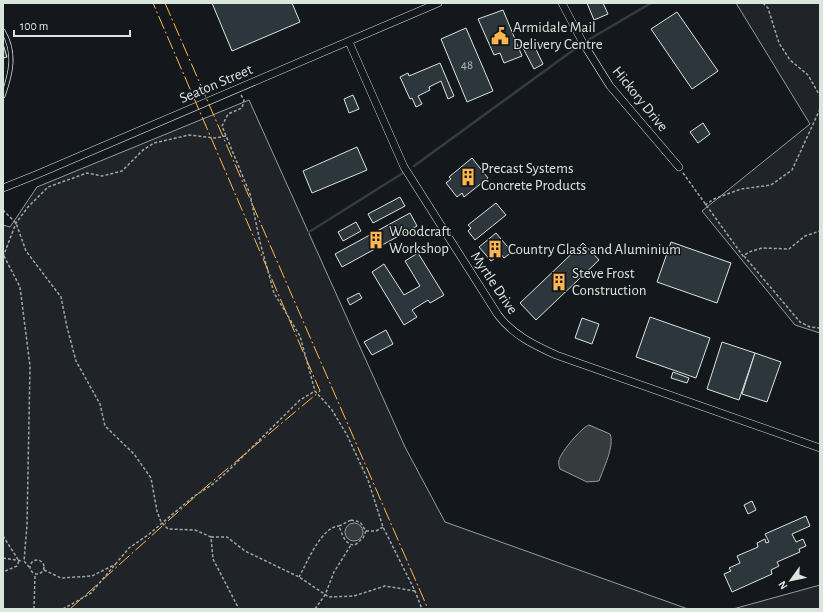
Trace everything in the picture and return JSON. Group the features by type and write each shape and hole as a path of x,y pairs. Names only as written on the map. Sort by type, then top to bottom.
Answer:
{"street":[{"name":"Seaton Street","path":"3,188 438,3"},
{"name":"Hickory Drive","path":"562,3 583,43 610,86 679,167"},
{"name":"Myrtle Drive","path":"349,42 404,167 498,315 511,330 539,347 556,355 820,448"}],"lane":[{"path":"3,32 10,44 10,75 3,96"}],"path":[{"path":"763,3 768,8 778,43 790,60 808,75 820,96"},
{"path":"238,89 244,100 242,108 228,114 222,126 250,194 260,242 274,293 300,336 315,391 332,410 347,435 368,480 383,527 415,591 422,609"},
{"path":"705,205 714,199 741,189 771,185 792,170 820,109"},
{"path":"34,609 35,575 31,572 24,561 27,525 30,366 20,287 3,256 16,223 48,187 87,173 102,176 122,171 143,150 154,143 190,135 215,138 226,136"},
{"path":"679,167 705,205 744,256 800,322 810,327 820,328"},
{"path":"3,210 16,223 26,251 61,297 76,361 100,404 105,426 134,454 151,478 161,522 168,529 194,530 212,537 227,538 245,551 299,577 329,597 354,596 385,586 415,591"},
{"path":"744,256 749,252 762,248 789,249 805,236 820,230"},
{"path":"63,609 91,593 129,548 148,535 161,522 193,497 228,472 300,400 315,391"},
{"path":"299,577 324,533 334,526 339,526 350,520 360,522 366,531"},
{"path":"339,526 346,542 351,545"},
{"path":"366,531 376,531 383,527"},
{"path":"315,609 325,595 334,572 351,545 355,545 363,538 366,531"},
{"path":"3,536 19,561"},
{"path":"212,537 213,559 239,609"},
{"path":"3,558 24,561"},
{"path":"29,567 31,563 39,560 45,566 41,574 35,575"},
{"path":"3,572 17,566 19,561"},
{"path":"44,570 61,578 92,576 117,563"}],"shaded area":[{"path":"736,3 820,3 820,333 795,325 702,211 810,124"},
{"path":"249,100 405,447 445,522 688,609 3,609 3,225 10,227 37,187"},
{"path":"589,425 610,434 611,445 608,458 599,481 587,482 560,469 559,460 572,440"},
{"path":"354,523 360,526 363,532 360,538 354,541 348,538 345,532 348,526"},
{"path":"820,585 820,609 733,609"}],"building":[{"path":"212,3 292,3 300,22 232,51"},
{"path":"587,3 603,3 608,14 594,20"},
{"name":"Armidale Mail Delivery Centre","path":"503,10 522,56 504,63 500,53 494,55 478,19"},
{"path":"677,12 718,71 692,89 651,29"},
{"path":"466,28 493,91 467,102 441,39"},
{"path":"533,43 543,64 534,69 523,48"},
{"path":"3,44 7,57 3,58"},
{"path":"440,63 454,96 448,99 441,81 429,87 430,90 418,96 422,104 416,107 412,98 410,99 400,77 408,73 409,76"},
{"path":"353,95 359,109 349,113 344,99"},
{"path":"703,123 710,134 698,143 690,132"},
{"path":"357,147 367,170 312,193 303,171"},
{"name":"Precast Systems Concrete Products","path":"472,158 488,178 464,197 462,193 457,197 446,183 451,179 449,177"},
{"path":"400,197 405,206 373,223 368,214"},
{"path":"496,203 506,215 475,240 468,231 471,228 468,225"},
{"name":"Woodcraft Workshop","path":"410,213 417,226 342,267 335,254"},
{"path":"356,222 361,231 343,241 338,232"},
{"name":"Country Glass and Aluminium","path":"496,233 512,252 504,258 501,254 491,261 479,247"},
{"path":"671,242 731,263 717,303 657,282"},
{"name":"Steve Frost Construction","path":"583,243 599,260 536,320 520,303"},
{"path":"418,253 444,295 430,303 428,300 412,310 417,317 404,325 372,272 384,264 404,295 420,286 405,261"},
{"path":"359,293 362,298 350,305 347,299"},
{"path":"650,317 710,338 696,378 636,357"},
{"path":"582,318 599,324 592,344 575,338"},
{"path":"386,330 393,344 372,355 364,342"},
{"path":"722,342 755,353 739,400 707,389"},
{"path":"755,353 781,362 767,402 742,394"},
{"path":"673,372 689,378 687,383 671,378"},
{"path":"752,501 756,510 748,514 744,505"},
{"path":"806,516 810,526 792,534 796,542 803,539 806,546 799,549 800,552 777,562 779,566 771,570 772,574 732,592 724,574 731,571 729,568 740,563 737,556 758,547 757,543 765,539 766,543 769,542 765,534"}],"waterway":[{"path":"414,166 583,43 651,3"},
{"path":"309,232 403,173"}],"power":[{"path":"70,609 208,485 320,391 153,3"},
{"path":"165,3 428,609"}],"place":[{"name":"Armidale Mail Delivery Centre","path":"500,36"},
{"name":"Precast Systems Concrete Products","path":"468,177"},
{"name":"Woodcraft Workshop","path":"376,240"},
{"name":"Country Glass and Aluminium","path":"495,249"},
{"name":"Steve Frost Construction","path":"559,282"}]}
